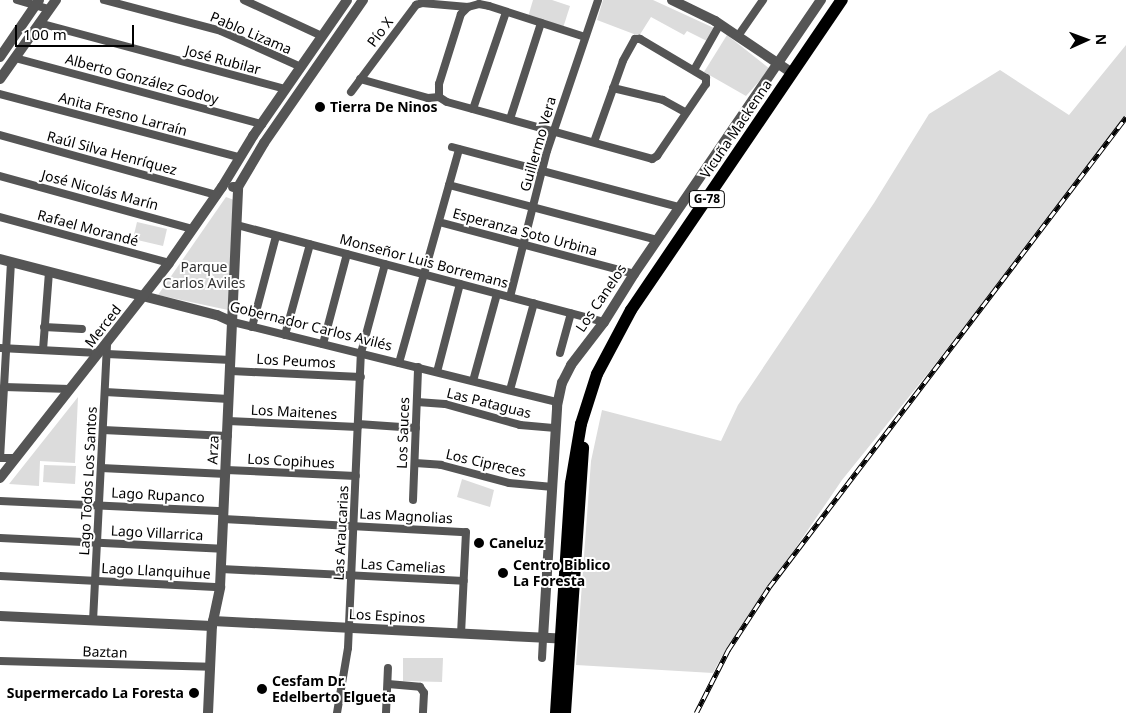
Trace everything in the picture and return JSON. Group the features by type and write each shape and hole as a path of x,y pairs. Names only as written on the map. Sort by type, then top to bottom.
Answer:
{"main road":[{"name":"Vicuña Mackenna","path":"565,713 565,639 571,483 586,406 603,361 624,322 842,0"},
{"name":"Vicuña Mackenna","path":"556,713 565,639"}],"street":[{"path":"17,0 53,4"},
{"name":"Pablo Lizama","path":"104,0 221,31 300,67"},
{"path":"244,0 322,36"},
{"name":"Merced","path":"0,478 70,390 103,354 107,342 193,229 239,157 347,0"},
{"path":"219,191 238,188 264,143 363,0"},
{"name":"Guillermo Vera","path":"510,297 542,171 584,37 598,0"},
{"path":"672,0 720,24 792,73"},
{"path":"738,36 762,0"},
{"name":"Los Canelos","path":"542,658 557,402 566,374 604,322 634,274 821,0"},
{"path":"0,56 38,3"},
{"name":"Pío X","path":"350,92 416,5 422,3 468,7"},
{"path":"0,79 53,4"},
{"path":"439,97 438,87 444,67 462,14 468,7 484,5 584,37"},
{"path":"473,109 506,12"},
{"name":"José Rubilar","path":"39,23 285,89"},
{"path":"510,119 541,23"},
{"path":"694,70 720,24"},
{"path":"360,79 428,98 439,97 447,102 594,142 654,158 707,80 694,70 640,39 635,39 627,50 594,142"},
{"name":"Alberto González Godoy","path":"15,58 262,124"},
{"path":"613,88 663,100 686,113"},
{"name":"Anita Fresno Larraín","path":"0,94 239,157"},
{"name":"Raúl Silva Henríquez","path":"0,136 219,191"},
{"path":"399,363 449,185 456,148 680,207"},
{"name":"José Nicolás Marín","path":"0,176 193,229"},
{"path":"449,185 657,240"},
{"name":"Arza","path":"208,713 212,624 220,587 238,188"},
{"name":"Rafael Morandé","path":"0,217 169,263"},
{"name":"Esperanza Soto Urbina","path":"439,222 634,274"},
{"name":"Monseñor Luis Borremans","path":"237,225 604,322"},
{"path":"252,328 276,236"},
{"path":"285,335 310,244"},
{"path":"323,344 347,254"},
{"name":"Gobernador Carlos Avilés","path":"0,259 217,315 252,328 557,402"},
{"path":"11,262 3,348 4,387 0,458 16,458"},
{"name":"Las Araucarias","path":"337,713 347,657 349,628 361,354 385,264"},
{"path":"43,350 49,272"},
{"path":"437,372 460,284"},
{"path":"473,381 497,294"},
{"path":"510,390 534,303"},
{"name":"Los Canelos","path":"560,353 571,313"},
{"path":"44,327 82,329"},
{"path":"3,348 231,360"},
{"name":"Lago Todos Los Santos","path":"93,621 105,392 103,354"},
{"name":"Los Sauces","path":"413,500 418,368"},
{"name":"Los Peumos","path":"231,371 361,377"},
{"path":"4,387 70,390"},
{"path":"105,392 229,399"},
{"name":"Las Pataguas","path":"417,402 445,404 520,425 556,428"},
{"name":"Los Maitenes","path":"228,421 358,426"},
{"path":"358,426 416,428"},
{"path":"103,430 228,436"},
{"name":"Los Cipreces","path":"415,463 441,465 509,483 553,487"},
{"name":"Los Copihues","path":"101,468 356,476"},
{"name":"Lago Rupanco","path":"0,501 99,505 224,515"},
{"name":"Las Magnolias","path":"224,515 354,526 466,532 464,581"},
{"name":"Lago Villarrica","path":"0,538 222,549"},
{"name":"Las Camelias","path":"221,569 464,581"},
{"name":"Lago Llanquihue","path":"0,576 220,587"},
{"path":"461,633 464,581"},
{"name":"Los Espinos","path":"0,616 93,621 349,628 565,639"},
{"name":"Baztan","path":"0,661 210,667"},
{"path":"386,713 388,668"},
{"path":"388,684 420,687 424,693 423,713"}],"green space":[{"path":"533,0 552,0 570,6 563,28 528,17"},
{"path":"603,0 653,0 714,28 707,41 687,31 684,35 651,17 639,36 597,20"},
{"path":"727,35 770,69 746,96 704,72"},
{"path":"1126,45 1126,116 929,372 842,480 722,656 713,673 576,665 591,461 602,410 721,441 738,405 874,203 929,114 1000,70 1069,115"},
{"name":"Parque Carlos Aviles","path":"226,197 234,200 228,310 158,295"},
{"path":"137,222 167,229 163,246 133,239"},
{"path":"78,397 75,463 40,461 39,486 9,484"},
{"path":"44,465 76,466 75,484 43,482"},
{"path":"462,479 494,490 490,507 457,497"},
{"path":"403,658 443,658 442,682 403,681"}],"railway":[{"path":"696,713 728,650 769,587 1126,117"}],"place":[{"name":"Tierra De Ninos","path":"320,107"},
{"name":"Caneluz","path":"479,543"},
{"name":"Centro Biblico La Foresta","path":"503,573"},
{"name":"Cesfam Dr. Edelberto Elgueta","path":"262,689"},
{"name":"Supermercado La Foresta","path":"194,693"}]}
